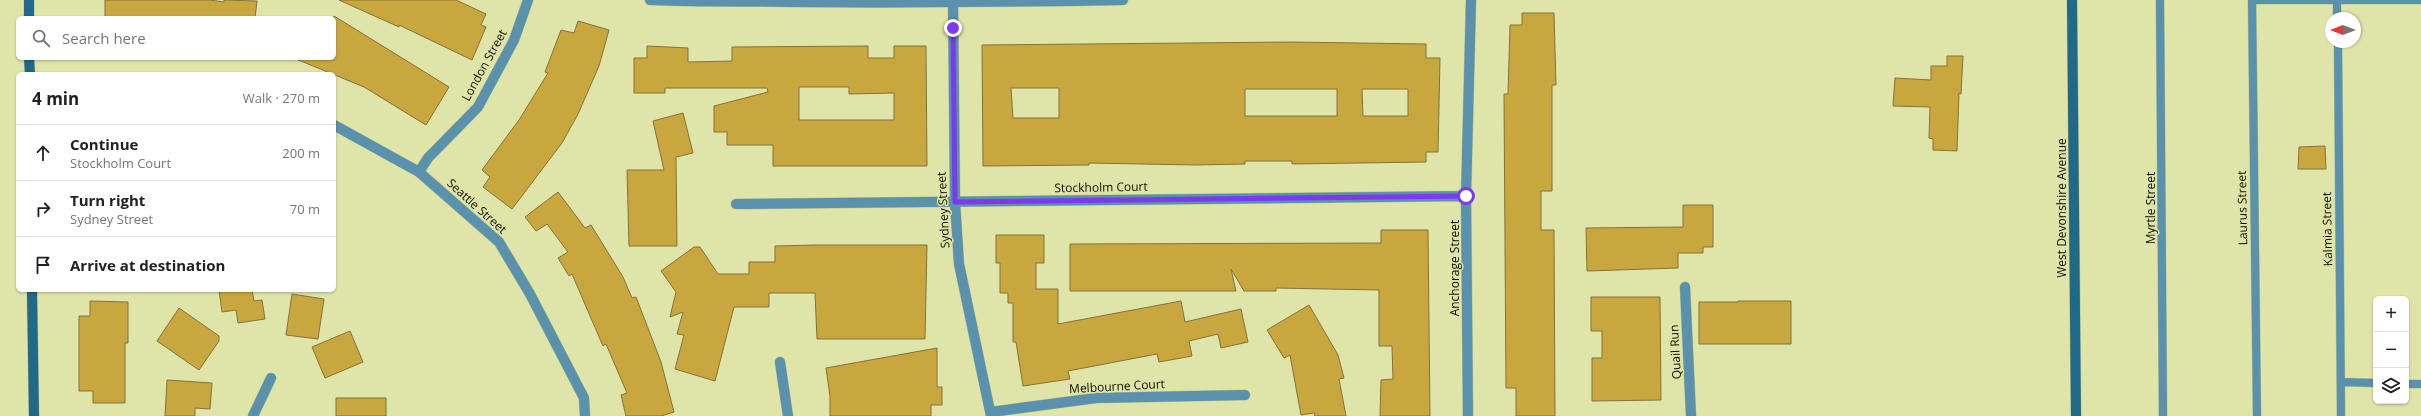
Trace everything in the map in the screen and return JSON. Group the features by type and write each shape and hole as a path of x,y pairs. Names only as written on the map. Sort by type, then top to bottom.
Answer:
{"main road":[{"path":"29,0 29,16"},
{"name":"West Devonshire Avenue","path":"2072,0 2076,416"},
{"path":"30,60 30,72"},
{"path":"32,292 34,416"}],"street":[{"name":"London Street","path":"419,172 428,158 478,106 514,40 528,0"},
{"path":"650,0 713,3 754,1 953,2 1123,0"},
{"name":"Anchorage Street","path":"1468,416 1466,196 1471,0"},
{"name":"Sydney Street","path":"953,2 955,202 959,264 991,414"},
{"name":"Seattle Street","path":"336,126 419,172 499,242 530,294 584,398 585,416"},
{"name":"Stockholm Court","path":"736,204 1466,196"},
{"name":"Quail Run","path":"1685,287 1691,416"},
{"path":"780,362 788,416"},
{"path":"253,416 271,378"},
{"name":"Melbourne Court","path":"991,414 1096,398 1245,396"}],"lane":[{"name":"Myrtle Street","path":"2160,0 2163,416"},
{"path":"2252,0 2421,0"},
{"name":"Laurus Street","path":"2252,0 2257,416"},
{"path":"2337,1 2337,12"},
{"name":"Kalmia Street","path":"2338,48 2341,416"},
{"path":"2341,382 2373,383"},
{"path":"2409,384 2421,384"}],"building":[{"path":"105,0 210,0 224,2 224,0 257,1 255,16 105,16"},
{"path":"339,0 456,0 486,14 481,25 486,27 472,60 399,25 399,27"},
{"path":"1522,13 1554,13 1556,85 1552,85 1552,191 1541,191 1541,230 1554,230 1555,416 1516,416 1516,388 1506,388 1504,94 1508,94 1510,25 1522,25"},
{"path":"336,17 449,87 426,125 364,87 336,75 336,72 328,72 298,60 336,60"},
{"path":"578,21 609,30 599,66 578,114 562,143 512,209 483,187 490,177 482,170 519,120 548,73 545,72 561,30 574,33"},
{"path":"1291,42 1426,44 1426,58 1440,58 1438,152 1426,152 1426,162 1292,164 1292,161 1245,161 1245,164 1195,165 1089,163 1089,165 983,166 982,45","holes":["1011,88 1059,88 1059,118 1013,118","1245,89 1337,89 1337,116 1245,116","1362,89 1408,89 1408,116 1363,116"]},
{"path":"647,46 688,48 688,62 732,61 732,47 868,46 868,58 894,58 894,46 926,46 927,166 773,166 773,145 727,145 727,132 714,132 714,106 768,92 767,88 665,88 665,93 634,93 634,58 647,58","holes":["799,87 849,87 849,94 894,93 894,120 799,120"]},
{"path":"1947,56 1963,56 1961,94 1959,93 1957,151 1933,150 1933,139 1929,138 1930,107 1893,106 1895,78 1931,80 1931,66 1947,66"},
{"path":"683,113 693,153 676,157 677,246 629,246 627,170 664,170 653,121"},
{"path":"2325,146 2326,169 2298,169 2299,147"},
{"path":"558,192 585,228 591,225 623,277 632,298 636,297 661,362 674,412 661,416 626,416 621,395 627,393 606,344 603,346 572,274 569,276 558,258 568,252 547,224 536,231 525,217"},
{"path":"1683,205 1713,205 1713,247 1703,247 1703,253 1678,253 1678,268 1587,271 1586,228 1683,227"},
{"path":"1381,230 1428,230 1430,416 1380,416 1381,380 1393,379 1392,346 1379,346 1379,290 1276,288 1276,291 1244,291 1231,269 1236,291 1070,291 1070,244 1381,243"},
{"path":"996,235 1044,235 1044,263 1036,263 1036,289 1058,289 1058,324 1181,301 1185,322 1241,309 1248,342 1221,348 1218,334 1189,341 1192,356 1159,362 1157,354 1068,371 1070,379 1023,386 1016,342 1013,342 1013,303 1008,303 1008,293 1000,293 1000,263 996,263"},
{"path":"927,245 925,339 817,339 815,293 769,293 769,307 734,307 715,381 675,369 684,335 677,334 683,312 670,317 676,292 661,271 694,247 700,247 718,274 749,274 749,262 775,262 775,246"},
{"path":"219,292 252,292 254,301 262,300 265,319 238,323 236,310 222,312"},
{"path":"292,294 324,299 318,339 286,335"},
{"path":"1591,297 1660,297 1661,400 1592,401 1592,358 1602,358 1602,331 1591,331"},
{"path":"90,301 128,302 128,343 125,343 125,403 93,403 93,391 79,391 79,316 90,316"},
{"path":"1791,301 1791,344 1699,344 1699,302"},
{"path":"1309,305 1338,355 1344,378 1339,379 1346,416 1315,416 1314,413 1301,415 1290,355 1284,358 1267,330"},
{"path":"179,308 219,336 219,341 199,370 157,341"},
{"path":"350,331 363,362 325,378 312,347"},
{"path":"937,348 937,387 942,387 942,405 931,405 931,416 830,416 830,396 826,368"},
{"path":"167,380 212,383 210,409 195,408 195,416 165,416"},
{"path":"336,398 386,398 386,416 336,416"}],"route":[{"path":"953,28 955,202 1466,196"}]}
